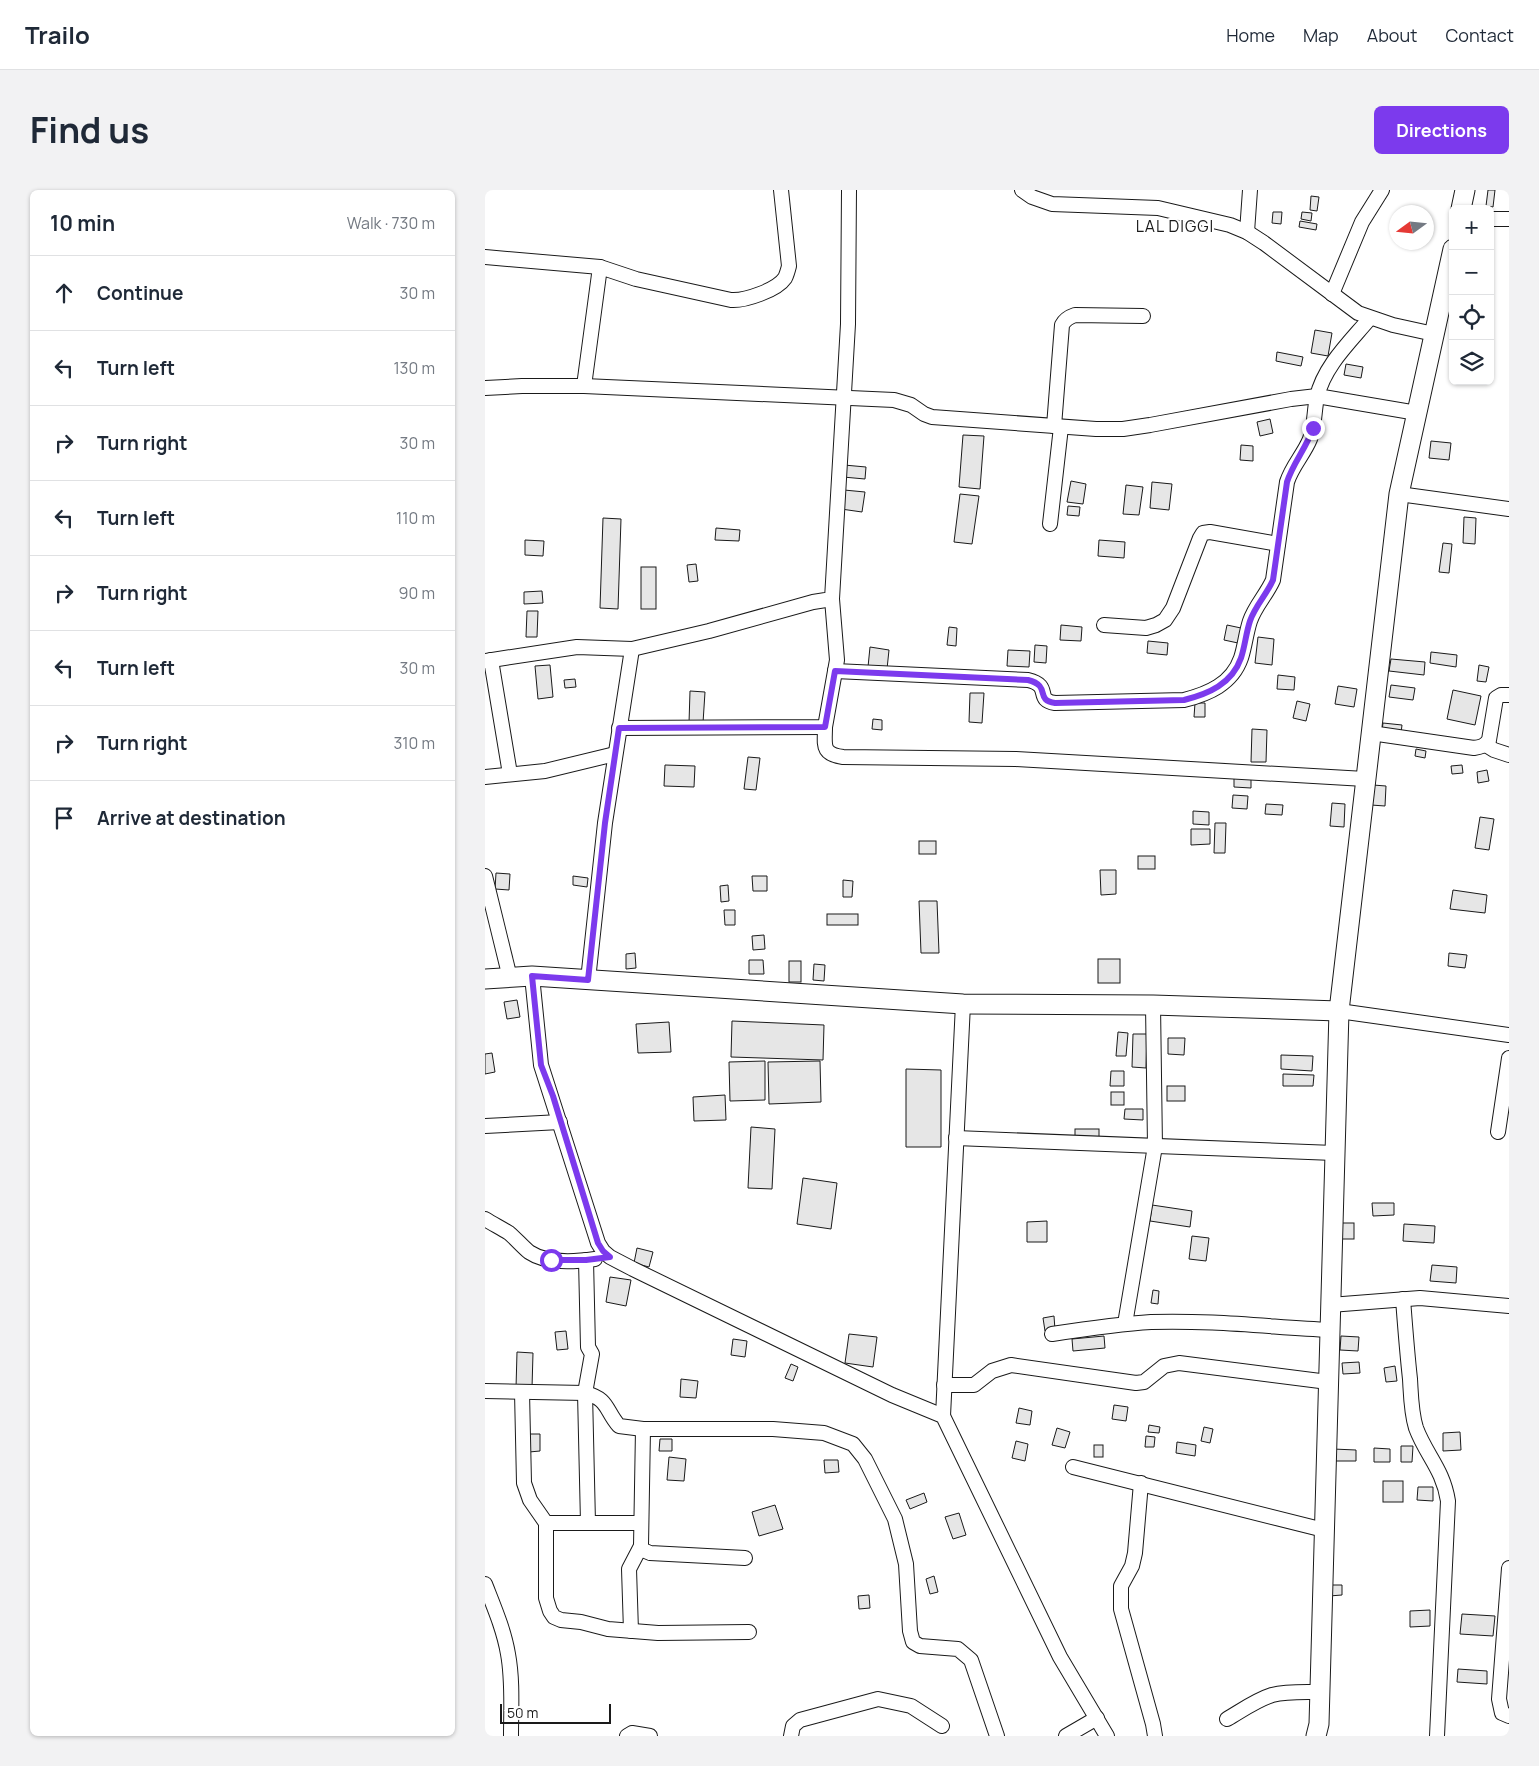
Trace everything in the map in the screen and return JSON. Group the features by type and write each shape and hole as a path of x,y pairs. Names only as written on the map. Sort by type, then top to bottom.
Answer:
{"street":[{"path":"485,257 600,267 636,279 731,300 750,298 780,284 786,277 789,266 781,190"},
{"path":"849,190 848,324 832,600 837,660 825,727 827,752 843,757 1016,759 1365,779"},
{"path":"1022,190 1032,198 1052,204 1158,208 1229,225 1247,232 1358,313 1393,325 1434,334"},
{"path":"1247,232 1250,190"},
{"path":"1332,294 1362,222 1383,190"},
{"path":"1462,205 1465,190"},
{"path":"1494,219 1509,219"},
{"path":"1316,1736 1319,1724 1339,1012 1399,494 1453,250"},
{"path":"584,386 600,267"},
{"path":"1050,524 1063,325 1069,317 1075,316 1143,316"},
{"path":"835,671 1028,680 1038,683 1044,698 1048,702 1055,703 1184,700 1221,686 1233,675 1241,659 1251,619 1268,592 1273,580 1287,482 1291,470 1309,441 1313,428 1317,396 1331,366 1370,318"},
{"path":"485,388 584,386 844,397 904,402 931,416 1096,429 1123,429 1317,396 1417,412"},
{"path":"1399,494 1509,509"},
{"path":"1104,625 1146,628 1165,620 1173,608 1203,533 1210,532 1278,544"},
{"path":"510,774 488,661 577,647 632,649 709,632 813,602 832,600"},
{"path":"588,980 605,823 632,649"},
{"path":"1486,745 1489,740 1496,698 1509,694"},
{"path":"619,728 825,727"},
{"path":"1371,733 1474,748 1486,745 1509,755"},
{"path":"485,777 545,771 615,754"},
{"path":"485,876 510,978"},
{"path":"532,976 541,1065 598,1243 603,1251 610,1257 883,1390 943,1416"},
{"path":"485,979 532,976 963,1004 1153,1005 1339,1012 1509,1035"},
{"path":"963,1004 943,1416 1060,1657 1107,1736"},
{"path":"1125,1324 1155,1146 1153,1005"},
{"path":"1498,1132 1509,1058"},
{"path":"485,1126 560,1122"},
{"path":"956,1138 1334,1153"},
{"path":"485,1219 508,1233 530,1252 540,1257 551,1260 586,1260 610,1257"},
{"path":"586,1260 588,1347 591,1354 585,1393 588,1523"},
{"path":"1330,1305 1403,1299 1460,1300 1509,1306"},
{"path":"1403,1299 1412,1405 1416,1427 1441,1474 1448,1500 1437,1736"},
{"path":"1053,1334 1125,1324 1179,1322 1330,1330"},
{"path":"944,1385 974,1385 992,1371 1011,1365 1136,1384 1144,1382 1164,1366 1179,1363 1328,1382"},
{"path":"485,1391 585,1393 594,1395 602,1399 619,1426 643,1429 773,1430 824,1433 853,1444 865,1459 895,1519 906,1564 910,1631 913,1642 920,1646 957,1649 971,1660 997,1736"},
{"path":"522,1392 524,1483 530,1500 546,1523 546,1598 550,1611 555,1617 561,1620 608,1628 658,1634 749,1632"},
{"path":"631,1631 629,1569 641,1546 643,1429"},
{"path":"1073,1467 1324,1530"},
{"path":"1141,1483 1135,1553 1132,1566 1121,1586 1120,1598 1121,1609 1155,1736"},
{"path":"546,1523 641,1523"},
{"path":"641,1546 643,1550 650,1553 745,1558"},
{"path":"1509,1568 1499,1699 1502,1712 1509,1716"},
{"path":"485,1584 502,1628 508,1654 511,1676 511,1736"},
{"path":"1227,1720 1273,1695 1289,1692 1319,1692"},
{"path":"791,1736 793,1726 800,1720 878,1699 911,1706 942,1726"},
{"path":"1066,1736 1097,1718"},
{"path":"627,1736 632,1733 650,1736"}],"building":[{"path":"1488,190 1495,190 1493,205 1486,205"},
{"path":"1311,196 1319,197 1317,211 1310,210"},
{"path":"1273,212 1282,212 1281,224 1272,223"},
{"path":"1302,212 1312,213 1311,221 1301,219"},
{"path":"1300,221 1317,224 1316,230 1299,227"},
{"path":"1315,330 1332,333 1328,356 1311,353"},
{"path":"1277,352 1303,357 1301,366 1276,361"},
{"path":"1346,364 1363,367 1361,378 1344,375"},
{"path":"1270,419 1273,433 1260,436 1257,422"},
{"path":"963,435 984,436 980,489 959,487"},
{"path":"1431,441 1451,443 1449,460 1429,458"},
{"path":"1241,445 1253,446 1253,461 1240,460"},
{"path":"844,465 866,467 865,479 843,477"},
{"path":"1071,481 1086,484 1083,504 1067,502"},
{"path":"1152,482 1172,484 1169,510 1150,508"},
{"path":"1126,485 1143,487 1139,515 1123,514"},
{"path":"844,490 865,492 862,512 841,509"},
{"path":"960,494 979,496 972,544 954,542"},
{"path":"1068,506 1080,507 1079,516 1067,515"},
{"path":"1464,517 1476,518 1475,544 1463,543"},
{"path":"603,518 621,519 618,609 600,608"},
{"path":"716,528 740,530 739,541 715,540"},
{"path":"525,540 544,541 543,556 525,555"},
{"path":"1099,540 1125,542 1124,558 1098,556"},
{"path":"1443,543 1452,544 1449,573 1439,572"},
{"path":"696,564 698,581 689,582 687,565"},
{"path":"641,567 656,567 656,609 641,609"},
{"path":"542,591 543,603 524,604 524,592"},
{"path":"527,611 538,611 537,637 526,637"},
{"path":"1061,625 1082,627 1081,641 1060,640"},
{"path":"1227,625 1241,628 1238,643 1224,640"},
{"path":"949,627 957,628 956,646 947,645"},
{"path":"1258,637 1274,639 1272,665 1255,663"},
{"path":"1148,641 1168,643 1167,655 1147,653"},
{"path":"1035,645 1047,646 1046,663 1034,662"},
{"path":"870,647 889,650 887,669 868,667"},
{"path":"1008,650 1030,651 1029,667 1007,666"},
{"path":"1431,652 1457,655 1456,667 1430,663"},
{"path":"1391,659 1425,662 1424,675 1389,671"},
{"path":"550,665 553,697 538,699 535,666"},
{"path":"1479,665 1489,667 1486,682 1477,681"},
{"path":"1278,675 1295,677 1294,690 1277,689"},
{"path":"575,679 576,687 565,688 564,680"},
{"path":"1391,685 1415,688 1413,700 1389,697"},
{"path":"1338,686 1357,689 1354,707 1335,704"},
{"path":"1453,690 1481,696 1475,725 1447,719"},
{"path":"690,691 705,692 703,723 689,723"},
{"path":"970,693 984,693 982,723 969,722"},
{"path":"1297,701 1310,704 1306,721 1293,718"},
{"path":"1195,703 1205,703 1205,717 1194,717"},
{"path":"873,719 882,720 882,730 872,729"},
{"path":"1383,723 1402,725 1401,733 1382,731"},
{"path":"1252,729 1267,730 1266,762 1251,762"},
{"path":"1416,749 1426,751 1425,758 1415,756"},
{"path":"748,757 760,758 756,790 744,789"},
{"path":"665,765 695,766 694,787 664,786"},
{"path":"1462,765 1463,773 1452,774 1451,766"},
{"path":"1487,770 1489,781 1478,783 1477,772"},
{"path":"1234,777 1251,778 1251,788 1234,787"},
{"path":"1373,785 1386,786 1385,806 1371,805"},
{"path":"1233,795 1248,796 1247,809 1232,808"},
{"path":"1332,803 1345,804 1344,827 1330,826"},
{"path":"1266,804 1283,805 1282,815 1265,814"},
{"path":"1193,811 1209,812 1209,825 1193,824"},
{"path":"1480,817 1494,819 1489,850 1475,848"},
{"path":"1215,823 1226,823 1225,853 1214,853"},
{"path":"1191,829 1210,829 1210,844 1191,845"},
{"path":"919,841 936,841 936,854 919,854"},
{"path":"1138,856 1155,856 1155,869 1138,869"},
{"path":"1100,870 1116,870 1116,894 1101,895"},
{"path":"496,873 510,874 509,890 495,889"},
{"path":"573,876 588,878 587,887 573,885"},
{"path":"752,876 767,876 767,891 753,891"},
{"path":"843,880 853,881 852,897 843,897"},
{"path":"728,885 729,901 721,902 720,886"},
{"path":"1453,890 1487,895 1485,913 1450,909"},
{"path":"919,901 937,901 939,953 921,953"},
{"path":"724,910 735,910 735,925 725,925"},
{"path":"827,914 858,914 858,925 827,925"},
{"path":"764,935 765,949 753,950 752,936"},
{"path":"635,953 636,968 626,969 626,954"},
{"path":"1449,953 1467,955 1465,968 1448,966"},
{"path":"1098,959 1120,959 1120,983 1098,983"},
{"path":"749,960 763,960 764,974 749,974"},
{"path":"789,961 801,961 801,982 789,982"},
{"path":"814,964 825,965 824,981 813,980"},
{"path":"517,1000 520,1017 507,1019 504,1002"},
{"path":"732,1021 824,1025 823,1060 731,1057"},
{"path":"669,1022 671,1052 638,1053 636,1024"},
{"path":"1118,1032 1128,1033 1126,1056 1116,1056"},
{"path":"1133,1034 1147,1034 1146,1068 1132,1067"},
{"path":"1168,1038 1185,1038 1184,1055 1168,1054"},
{"path":"492,1053 495,1072 485,1074 485,1054"},
{"path":"1281,1055 1313,1056 1312,1071 1281,1069"},
{"path":"765,1061 765,1100 730,1101 729,1062"},
{"path":"820,1061 821,1102 769,1104 768,1062"},
{"path":"906,1069 941,1070 941,1147 906,1147"},
{"path":"1111,1071 1124,1071 1124,1086 1110,1086"},
{"path":"1283,1074 1314,1075 1313,1086 1283,1086"},
{"path":"1167,1086 1185,1086 1185,1101 1167,1101"},
{"path":"1111,1092 1124,1092 1124,1105 1111,1105"},
{"path":"725,1095 726,1120 694,1121 693,1097"},
{"path":"1125,1109 1143,1109 1143,1120 1124,1119"},
{"path":"751,1127 775,1129 772,1189 748,1188"},
{"path":"1075,1129 1099,1129 1099,1140 1075,1140"},
{"path":"803,1178 837,1183 831,1229 797,1224"},
{"path":"1372,1203 1394,1203 1394,1215 1373,1216"},
{"path":"1152,1205 1192,1211 1190,1227 1150,1221"},
{"path":"1047,1221 1047,1242 1027,1242 1027,1222"},
{"path":"1336,1223 1354,1223 1354,1239 1336,1239"},
{"path":"1404,1224 1435,1226 1434,1243 1403,1241"},
{"path":"1192,1236 1209,1238 1206,1261 1189,1259"},
{"path":"637,1248 653,1252 649,1267 634,1263"},
{"path":"1432,1265 1457,1267 1456,1283 1430,1281"},
{"path":"610,1277 631,1280 626,1306 606,1302"},
{"path":"1153,1290 1159,1291 1158,1304 1151,1303"},
{"path":"1054,1316 1055,1330 1045,1331 1043,1318"},
{"path":"566,1331 568,1349 557,1350 555,1332"},
{"path":"849,1334 877,1337 873,1367 845,1363"},
{"path":"1104,1336 1105,1348 1073,1351 1072,1339"},
{"path":"1341,1336 1359,1337 1358,1351 1340,1350"},
{"path":"733,1339 747,1341 745,1357 731,1355"},
{"path":"517,1352 533,1353 532,1388 516,1388"},
{"path":"1359,1362 1360,1373 1343,1374 1342,1363"},
{"path":"791,1364 798,1367 793,1381 785,1378"},
{"path":"1395,1366 1397,1381 1386,1382 1384,1368"},
{"path":"681,1379 698,1381 696,1398 680,1397"},
{"path":"1114,1405 1128,1407 1126,1421 1112,1419"},
{"path":"1019,1408 1032,1411 1030,1425 1016,1423"},
{"path":"1149,1425 1160,1427 1159,1433 1148,1432"},
{"path":"1204,1427 1213,1429 1210,1443 1201,1441"},
{"path":"1057,1428 1070,1432 1065,1448 1052,1445"},
{"path":"1460,1432 1461,1450 1443,1451 1443,1433"},
{"path":"528,1434 540,1434 540,1451 529,1452"},
{"path":"1146,1436 1155,1437 1154,1447 1145,1447"},
{"path":"660,1439 672,1439 672,1451 659,1451"},
{"path":"1016,1441 1028,1444 1025,1461 1012,1458"},
{"path":"1177,1442 1196,1445 1195,1456 1176,1453"},
{"path":"1094,1445 1103,1445 1103,1457 1094,1457"},
{"path":"1401,1446 1413,1446 1412,1462 1401,1462"},
{"path":"1374,1448 1390,1449 1390,1462 1374,1462"},
{"path":"1333,1449 1356,1450 1356,1461 1332,1461"},
{"path":"669,1457 686,1459 684,1481 667,1480"},
{"path":"824,1460 838,1460 839,1472 825,1473"},
{"path":"1383,1481 1403,1481 1403,1502 1383,1502"},
{"path":"1418,1487 1433,1487 1433,1501 1417,1500"},
{"path":"924,1493 927,1502 910,1509 906,1500"},
{"path":"775,1505 783,1529 759,1536 752,1512"},
{"path":"959,1513 966,1535 953,1539 945,1517"},
{"path":"934,1576 938,1592 930,1594 926,1579"},
{"path":"1329,1585 1342,1585 1342,1595 1329,1596"},
{"path":"869,1595 870,1608 859,1609 858,1596"},
{"path":"1430,1610 1430,1626 1410,1627 1410,1611"},
{"path":"1462,1614 1495,1616 1493,1636 1460,1634"},
{"path":"1458,1669 1487,1671 1487,1684 1457,1682"}],"district":[{"name":"LAL DIGGI","path":"1175,226"}],"route":[{"path":"551,1260 586,1260 610,1257 598,1243 553,1096 541,1065 532,976 588,980 605,823 619,728 825,727 835,671 1028,680 1038,683 1044,698 1048,702 1055,703 1184,700 1201,695 1221,686 1233,675 1241,659 1251,619 1268,592 1273,580 1287,482 1291,470 1309,441 1313,428"}]}
